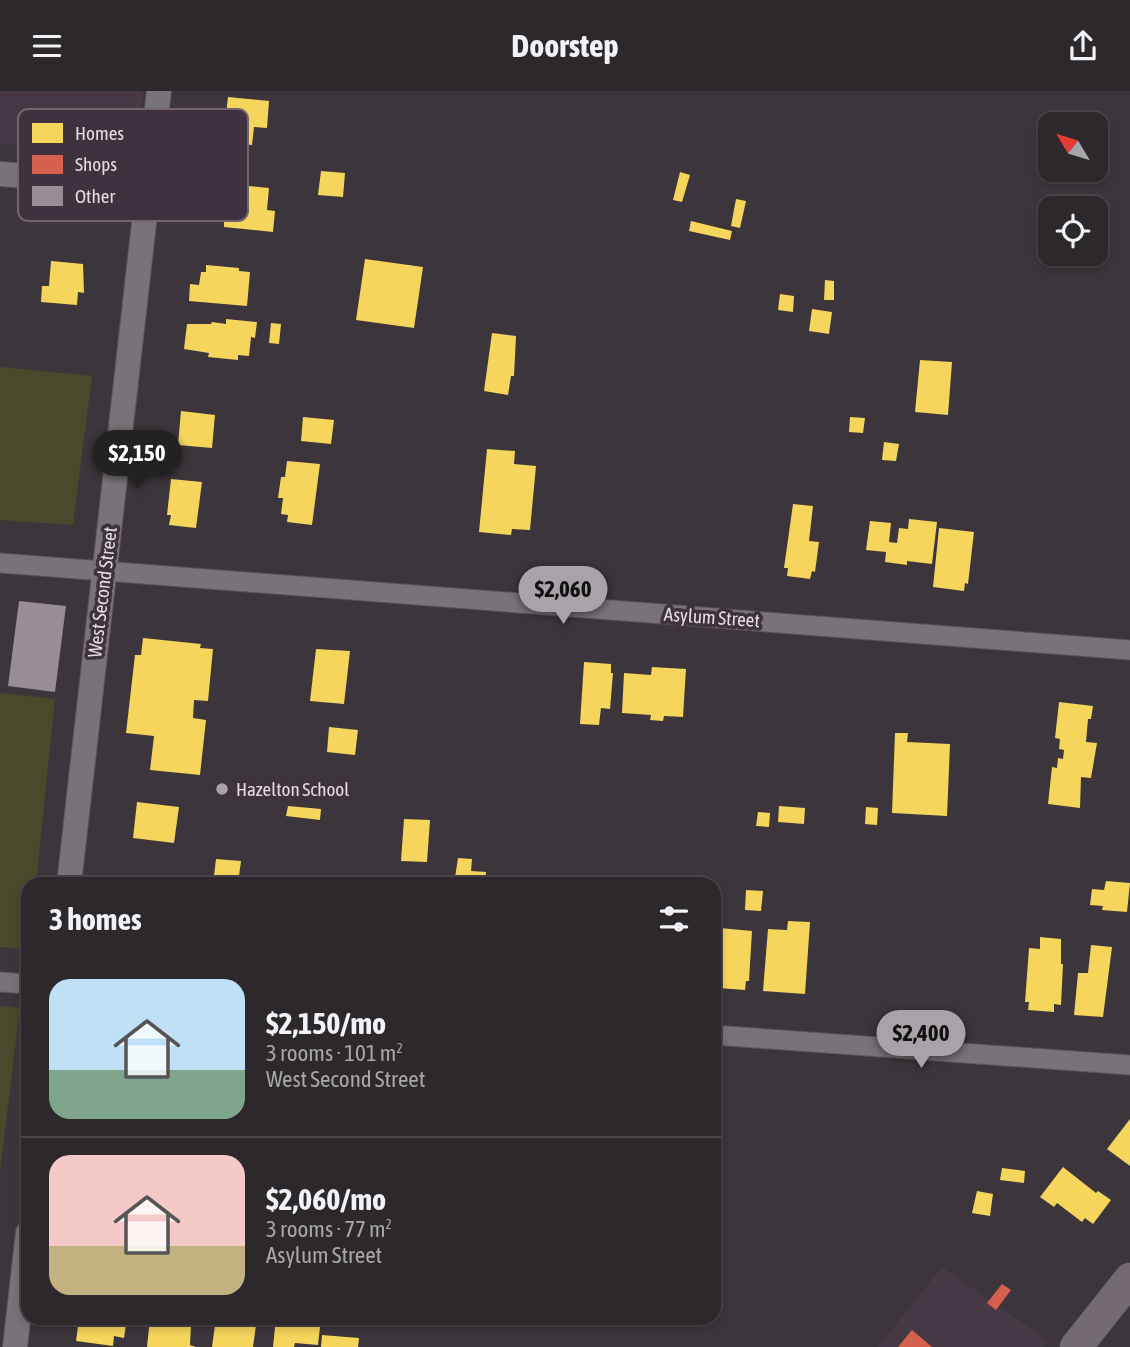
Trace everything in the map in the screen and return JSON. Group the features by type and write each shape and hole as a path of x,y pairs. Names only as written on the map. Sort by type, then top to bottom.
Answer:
{"main road":[{"path":"1076,1347 1130,1279"}],"street":[{"name":"West Second Street","path":"157,109 159,91"},
{"path":"0,174 18,175"},
{"name":"West Second Street","path":"70,877 144,221"},
{"name":"Asylum Street","path":"0,562 1130,650"},
{"path":"0,982 21,984"},
{"path":"721,1036 1130,1065"},
{"path":"15,1347 21,1294"}],"shaded area":[{"path":"0,91 143,91 141,109 18,109 18,145 0,144"},
{"path":"0,367 92,376 73,525 0,520"},
{"path":"0,693 55,699 37,877 21,877 21,948 0,947"},
{"path":"0,1006 20,1008 0,1171"},
{"path":"942,1267 1048,1341 1043,1347 878,1347"}],"building: Homes":[{"path":"228,97 269,101 267,128 254,127 252,145 248,145 248,109 227,109"},
{"path":"321,171 345,173 343,197 318,195"},
{"path":"680,172 690,175 682,202 673,200"},
{"path":"248,186 269,188 267,210 275,211 273,232 224,227 224,222 216,221 248,221"},
{"path":"736,199 746,201 740,228 731,226"},
{"path":"691,221 732,231 730,240 689,231"},
{"path":"365,259 423,267 414,328 356,320"},
{"path":"51,261 83,264 84,293 78,292 77,305 41,302 42,286 49,286"},
{"path":"206,265 239,268 239,271 250,272 247,306 189,301 190,284 199,285 201,272 206,272"},
{"path":"825,280 834,281 834,300 824,300"},
{"path":"780,294 794,296 793,312 778,310"},
{"path":"812,309 832,312 829,334 809,331"},
{"path":"226,319 257,322 255,338 251,337 249,356 238,355 238,360 208,357 209,353 184,349 187,324 226,324"},
{"path":"271,323 281,324 279,344 269,343"},
{"path":"492,333 516,336 514,376 511,376 508,395 484,391"},
{"path":"920,360 952,362 948,415 915,412"},
{"path":"181,411 215,415 212,448 178,445"},
{"path":"303,417 334,420 331,444 301,441"},
{"path":"850,417 865,418 863,433 849,432"},
{"path":"884,442 899,444 896,461 882,460"},
{"path":"487,449 515,451 514,464 536,466 530,530 512,529 511,535 479,532"},
{"path":"287,461 320,464 312,525 287,522 288,515 281,514 283,498 278,498"},
{"path":"171,479 202,482 196,528 169,525 171,515 167,515"},
{"path":"793,504 813,506 809,541 819,542 815,572 812,571 810,579 787,576 788,568 784,568"},
{"path":"909,519 937,522 932,564 885,562 886,552 866,550 870,521 891,523 889,542 897,543 899,528 908,529"},
{"path":"939,528 974,532 968,584 965,583 964,591 933,587"},
{"path":"143,638 201,644 200,648 213,649 208,701 194,700 193,718 206,720 200,775 150,770 154,736 126,733 135,655 141,655"},
{"path":"316,649 350,651 344,704 310,701"},
{"path":"584,662 611,664 613,673 610,709 601,708 599,725 580,724"},
{"path":"652,667 686,669 683,717 664,716 663,721 650,720 651,715 622,713 624,673 651,675"},
{"path":"1059,702 1093,706 1091,719 1088,719 1086,742 1097,743 1091,778 1081,777 1080,808 1048,804 1052,767 1057,768 1058,758 1063,759 1064,750 1059,749 1060,739 1055,738"},
{"path":"329,727 358,730 355,755 327,752"},
{"path":"895,733 908,733 907,742 950,744 947,816 892,813"},
{"path":"137,802 179,807 174,843 133,838"},
{"path":"288,806 321,809 320,820 286,816"},
{"path":"779,806 805,808 804,824 778,822"},
{"path":"866,807 878,808 877,825 865,824"},
{"path":"758,812 770,813 769,827 756,826"},
{"path":"404,819 430,820 427,862 401,861"},
{"path":"458,858 472,859 471,871 486,872 486,877 455,877"},
{"path":"216,859 241,861 239,877 214,877"},
{"path":"1106,881 1130,883 1127,912 1102,910 1103,906 1090,905 1092,889 1104,890"},
{"path":"746,890 763,891 761,911 745,910"},
{"path":"788,921 810,922 805,994 763,991 768,929 787,930"},
{"path":"721,928 752,931 749,981 746,981 745,990 721,988"},
{"path":"1040,937 1061,939 1061,1005 1054,1004 1054,1012 1028,1010 1029,1002 1025,1002 1029,948 1040,949"},
{"path":"1091,945 1112,947 1103,1017 1074,1015 1078,973 1088,973"},
{"path":"1130,1119 1130,1166 1107,1149"},
{"path":"1063,1167 1096,1193 1098,1191 1111,1200 1093,1224 1085,1218 1082,1222 1057,1203 1054,1207 1040,1197"},
{"path":"1002,1168 1025,1171 1024,1183 1000,1180"},
{"path":"977,1191 993,1194 990,1216 972,1213"},
{"path":"126,1325 124,1338 114,1336 113,1346 76,1341 78,1326 75,1326"},
{"path":"149,1325 191,1325 190,1345 196,1347 147,1347"},
{"path":"215,1325 256,1325 253,1347 212,1347"},
{"path":"275,1325 320,1325 318,1345 295,1343 294,1347 273,1347"},
{"path":"322,1335 359,1338 358,1347 321,1347"}],"building: Shops":[{"path":"1002,1284 1011,1290 996,1310 987,1303"},
{"path":"912,1330 932,1347 898,1347"}],"building: Other":[{"path":"19,601 66,606 55,692 8,686"}],"place":[{"name":"Hazelton School","path":"222,789"}]}
